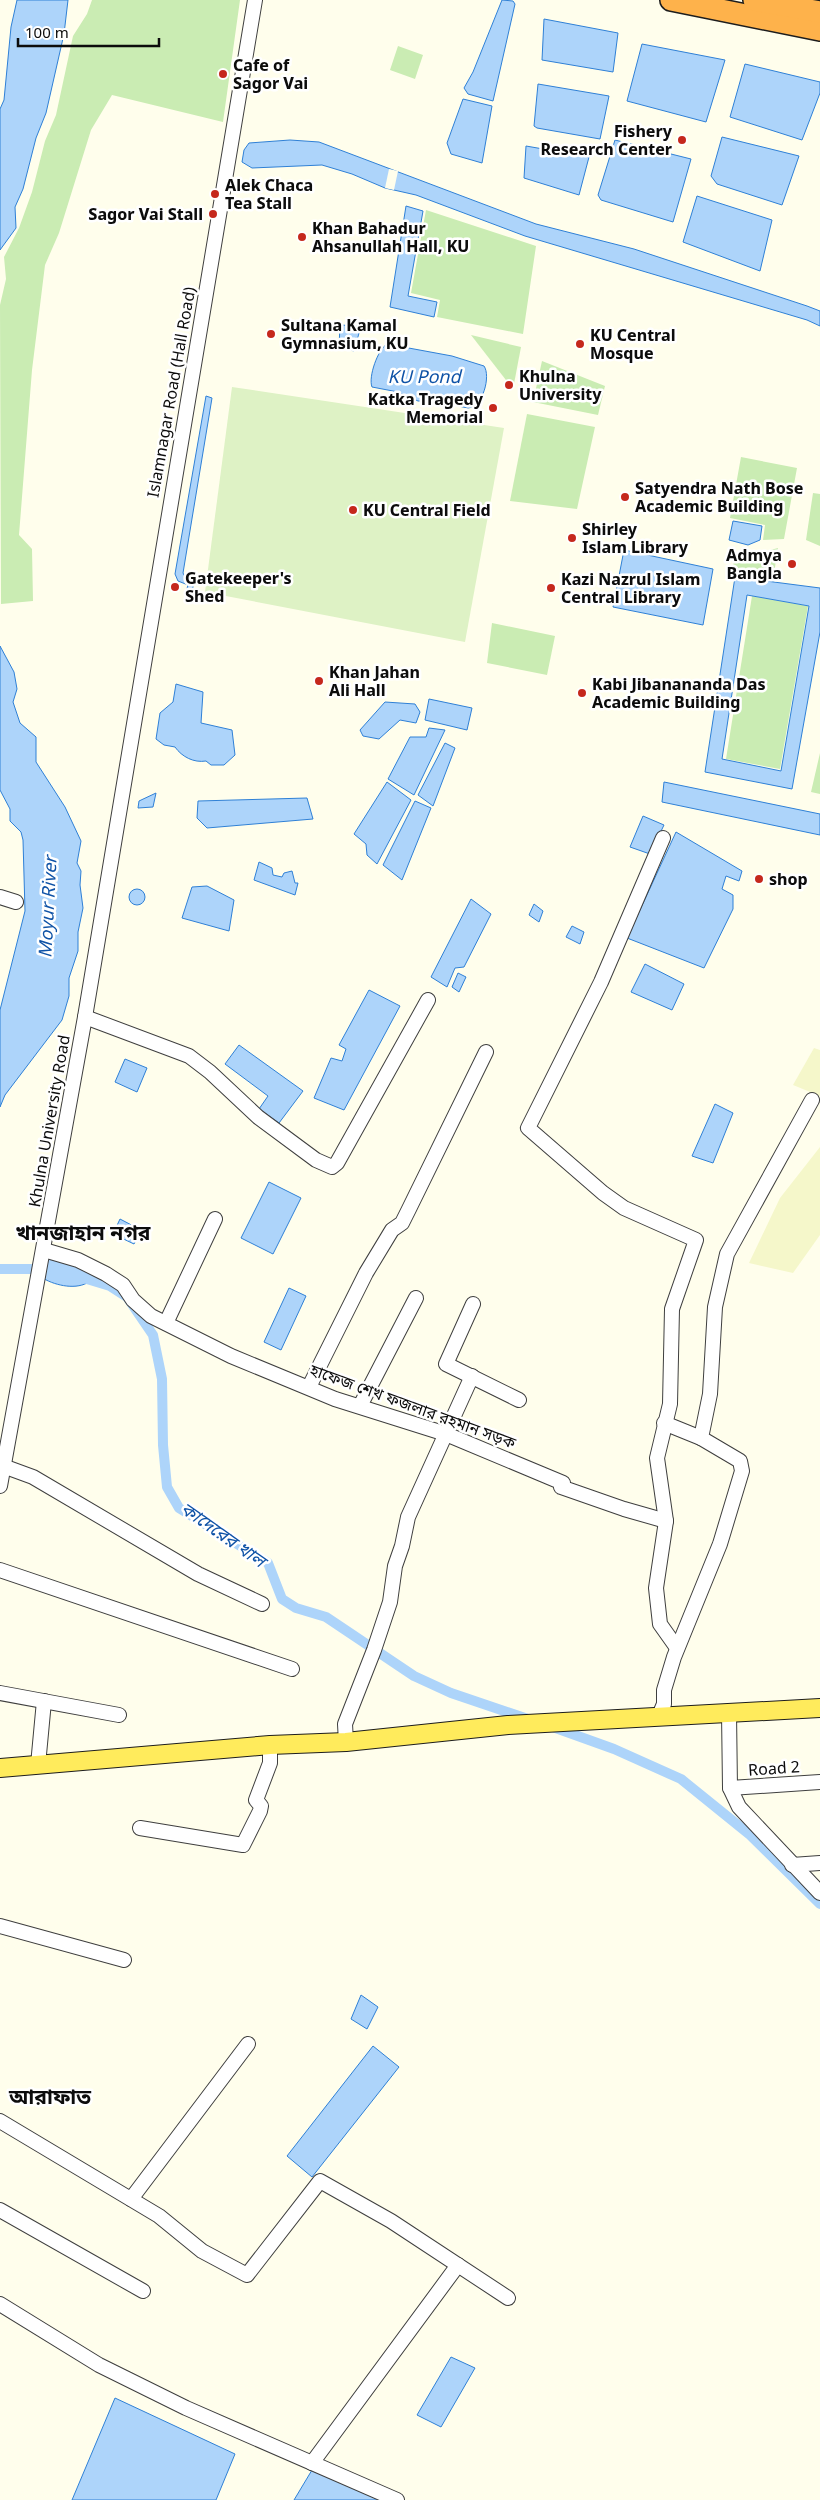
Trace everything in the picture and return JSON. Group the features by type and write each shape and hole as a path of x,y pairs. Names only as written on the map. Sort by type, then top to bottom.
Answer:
{"highway":[{"path":"671,0 820,30"},
{"path":"754,0 820,12"}],"main road":[{"path":"0,1768 270,1745 346,1742 508,1725 820,1708"}],"street":[{"name":"Islamnagar Road (Hall Road)","path":"122,791 255,0"},
{"name":"Khulna University Road","path":"0,1486 85,1017 122,791"},
{"path":"663,838 601,982 528,1128 603,1193 624,1208 696,1240 672,1309 670,1404 657,1458 666,1520 656,1588 660,1624 677,1648"},
{"path":"0,897 16,902"},
{"path":"85,1017 189,1056 210,1072 258,1117 316,1160 332,1167 337,1163 428,1000"},
{"path":"310,1387 366,1273 392,1230 402,1223 406,1216 486,1052"},
{"path":"701,1438 710,1394 715,1307 727,1254 812,1100"},
{"path":"166,1323 215,1220"},
{"name":"হাফেজ শেখ ফজলার রহমান সড়ক","path":"44,1250 78,1260 106,1274 123,1285 133,1300 150,1316 231,1356 310,1387 335,1399 446,1434 562,1482 562,1487 624,1509 666,1520"},
{"path":"360,1406 416,1298"},
{"path":"473,1304 446,1364 519,1400"},
{"path":"346,1742 345,1724 374,1650 391,1597 395,1566 402,1546 408,1517 472,1376"},
{"path":"658,1718 664,1704 664,1690 677,1648 720,1544 742,1471 740,1461 701,1438 664,1423"},
{"path":"3,1466 33,1477 198,1574 262,1604"},
{"path":"0,1570 292,1668"},
{"path":"0,1693 119,1715"},
{"path":"38,1765 44,1701"},
{"path":"729,1713 730,1788 739,1807 820,1893"},
{"path":"140,1828 243,1845 260,1811 261,1806 256,1800 270,1763 270,1745"},
{"name":"Road 2","path":"730,1788 820,1782"},
{"path":"792,1864 820,1863"},
{"path":"0,1926 124,1960"},
{"path":"131,2199 248,2044"},
{"path":"0,2121 159,2216 202,2251 247,2275 320,2181 390,2221 508,2298"},
{"path":"0,2210 143,2291"},
{"path":"312,2463 458,2265"},
{"path":"0,2304 99,2365 186,2408 397,2500"}],"green space":[{"path":"92,0 240,0 223,122 112,95 91,130 59,233 45,265 32,370 19,535 32,549 33,601 1,604 0,305 6,279 4,257 19,228 32,192 45,141 56,115 73,36 87,14"},
{"path":"398,46 423,55 415,79 390,70"},
{"path":"426,210 536,246 523,334 437,317 440,300 411,293"},
{"path":"471,335 521,347 513,389"},
{"path":"542,361 605,386 598,415 533,402"},
{"name":"KU Central Field","path":"232,387 504,428 465,642 205,592"},
{"path":"527,414 595,427 577,509 510,501"},
{"path":"741,457 797,468 784,539 763,540 765,525 730,518"},
{"path":"813,493 820,494 820,546 806,540"},
{"path":"778,548 773,580 732,575 735,553 756,554"},
{"path":"752,596 808,606 780,769 726,759"},
{"path":"492,623 555,636 547,675 487,663"},
{"path":"820,753 820,794 811,792"},
{"path":"814,1048 820,1050 820,1096 793,1085"},
{"path":"820,1147 820,1235 793,1273 749,1263 780,1198"}],"water":[{"path":"17,0 68,0 64,34 46,113 36,138 23,189 15,207 16,228 0,250 0,109 4,100 11,27"},
{"path":"502,0 513,1 515,4 493,101 468,94 464,88 473,72"},
{"path":"544,19 618,33 613,72 542,60"},
{"path":"642,44 725,60 706,122 627,101"},
{"path":"745,64 820,82 820,93 802,140 730,117"},
{"path":"538,84 609,96 600,139 534,126"},
{"path":"463,99 492,106 482,163 451,154 447,143"},
{"path":"722,137 799,156 782,205 717,184 711,176"},
{"path":"290,140 319,142 536,224 634,249 807,306 820,311 820,326 807,320 525,236 416,195 385,188 352,174 322,165 252,168 242,162 244,150 249,143"},
{"path":"615,140 691,159 673,222 601,200 598,195"},
{"path":"526,146 589,157 579,195 524,178"},
{"path":"697,196 772,220 760,271 683,242"},
{"path":"406,206 423,211 408,296 437,302 434,317 390,307"},
{"path":"340,325 361,326 354,351 339,347"},
{"name":"KU Pond","path":"387,344 452,356 484,366 487,377 482,397 473,406 468,408 433,401 418,401 398,392 372,387 371,377 375,364 380,351"},
{"path":"206,396 212,398 183,573 185,577 194,581 192,592 186,592 188,585 178,581 175,574"},
{"path":"733,521 762,526 760,540 748,545 729,540"},
{"path":"624,550 713,569 703,625 613,607"},
{"path":"735,577 820,588 820,632 792,789 705,772","holes":["747,595 809,606 781,771 722,759"]},
{"name":"Moyur River","path":"0,646 14,672 17,689 13,702 20,723 36,737 36,762 65,807 81,841 77,863 81,871 80,885 83,908 78,932 78,951 69,978 69,996 62,1020 5,1095 0,1107 0,1010 25,911 23,840 21,832 10,821 10,809 0,790"},
{"path":"176,684 203,692 201,723 232,730 235,755 224,765 211,765 206,761 193,760 175,747 164,745 156,739 160,713 173,702"},
{"path":"429,699 472,708 467,730 425,720"},
{"path":"385,702 415,704 420,712 416,723 400,720 379,739 363,736 360,730"},
{"path":"429,728 445,730 414,795 388,779 410,737 426,737"},
{"path":"445,743 455,748 433,806 418,795"},
{"path":"387,782 411,800 377,864 367,855 366,844 354,834"},
{"path":"664,782 820,814 820,835 662,802"},
{"path":"156,793 153,807 138,808 139,801"},
{"path":"307,798 313,819 207,828 197,818 198,801"},
{"path":"415,801 431,808 402,880 383,865"},
{"path":"643,816 664,825 650,854 630,847"},
{"path":"676,832 742,871 739,881 726,876 722,889 733,895 733,909 704,968 627,938"},
{"path":"259,862 272,868 273,875 282,877 284,873 292,871 295,883 298,883 295,895 254,880"},
{"path":"207,886 234,900 229,931 182,918 192,887"},
{"path":"137,889 145,897 137,905 129,897"},
{"path":"471,899 491,914 464,967 455,968 447,987 431,977"},
{"path":"534,904 543,911 539,922 529,915"},
{"path":"572,926 584,932 580,944 566,937"},
{"path":"645,964 684,984 672,1010 631,992"},
{"path":"458,973 466,977 459,992 452,987"},
{"path":"369,990 400,1006 344,1110 314,1098 331,1058 342,1061 346,1049 339,1045"},
{"path":"239,1045 303,1091 279,1123 259,1109 268,1096 225,1064"},
{"path":"125,1059 147,1068 137,1092 115,1082"},
{"path":"715,1104 733,1113 713,1163 692,1156"},
{"path":"269,1182 301,1198 273,1254 241,1238"},
{"path":"120,1219 141,1230 134,1244 113,1234"},
{"path":"47,1257 90,1269 91,1275 87,1283 76,1286 64,1286 41,1277"},
{"path":"289,1288 306,1296 281,1350 264,1342"},
{"path":"361,1995 378,2007 367,2029 351,2019"},
{"path":"373,2046 399,2067 312,2177 287,2156"},
{"path":"451,2357 475,2368 441,2427 417,2415"},
{"path":"115,2398 235,2454 216,2500 72,2500"},
{"path":"315,2465 392,2500 294,2500"}],"pier":[{"path":"389,169 398,171 394,190 385,188"}],"waterway":[{"name":"কাদেরের খাল","path":"0,1269 46,1269"},
{"name":"কাদেরের খাল","path":"77,1276 110,1286 127,1297 153,1335 162,1379 163,1445 167,1487 179,1508 268,1563 282,1599 296,1608 326,1617 414,1676 451,1693 531,1720"},
{"path":"550,1726 614,1749 681,1779 749,1834 820,1904"}],"place":[{"name":"Cafe of Sagor Vai","path":"223,74"},
{"name":"Fishery Research Center","path":"682,140"},
{"name":"Alek Chaca Tea Stall","path":"215,194"},
{"name":"Sagor Vai Stall","path":"213,214"},
{"name":"Khan Bahadur Ahsanullah Hall, KU","path":"302,237"},
{"name":"Sultana Kamal Gymnasium, KU","path":"271,334"},
{"name":"KU Central Mosque","path":"580,344"},
{"name":"Khulna University","path":"509,385"},
{"name":"Katka Tragedy Memorial","path":"493,408"},
{"name":"Satyendra Nath Bose Academic Building","path":"625,497"},
{"name":"KU Central Field","path":"353,510"},
{"name":"Shirley Islam Library","path":"572,538"},
{"name":"Admya Bangla","path":"792,564"},
{"name":"Gatekeeper's Shed","path":"175,587"},
{"name":"Kazi Nazrul Islam Central Library","path":"551,588"},
{"name":"Khan Jahan Ali Hall","path":"319,681"},
{"name":"Kabi Jibanananda Das Academic Building","path":"582,693"},
{"name":"shop","path":"759,879"}],"district":[{"name":"খানজাহান নগর","path":"83,1233"},
{"name":"আরাফাত","path":"50,2097"}]}
